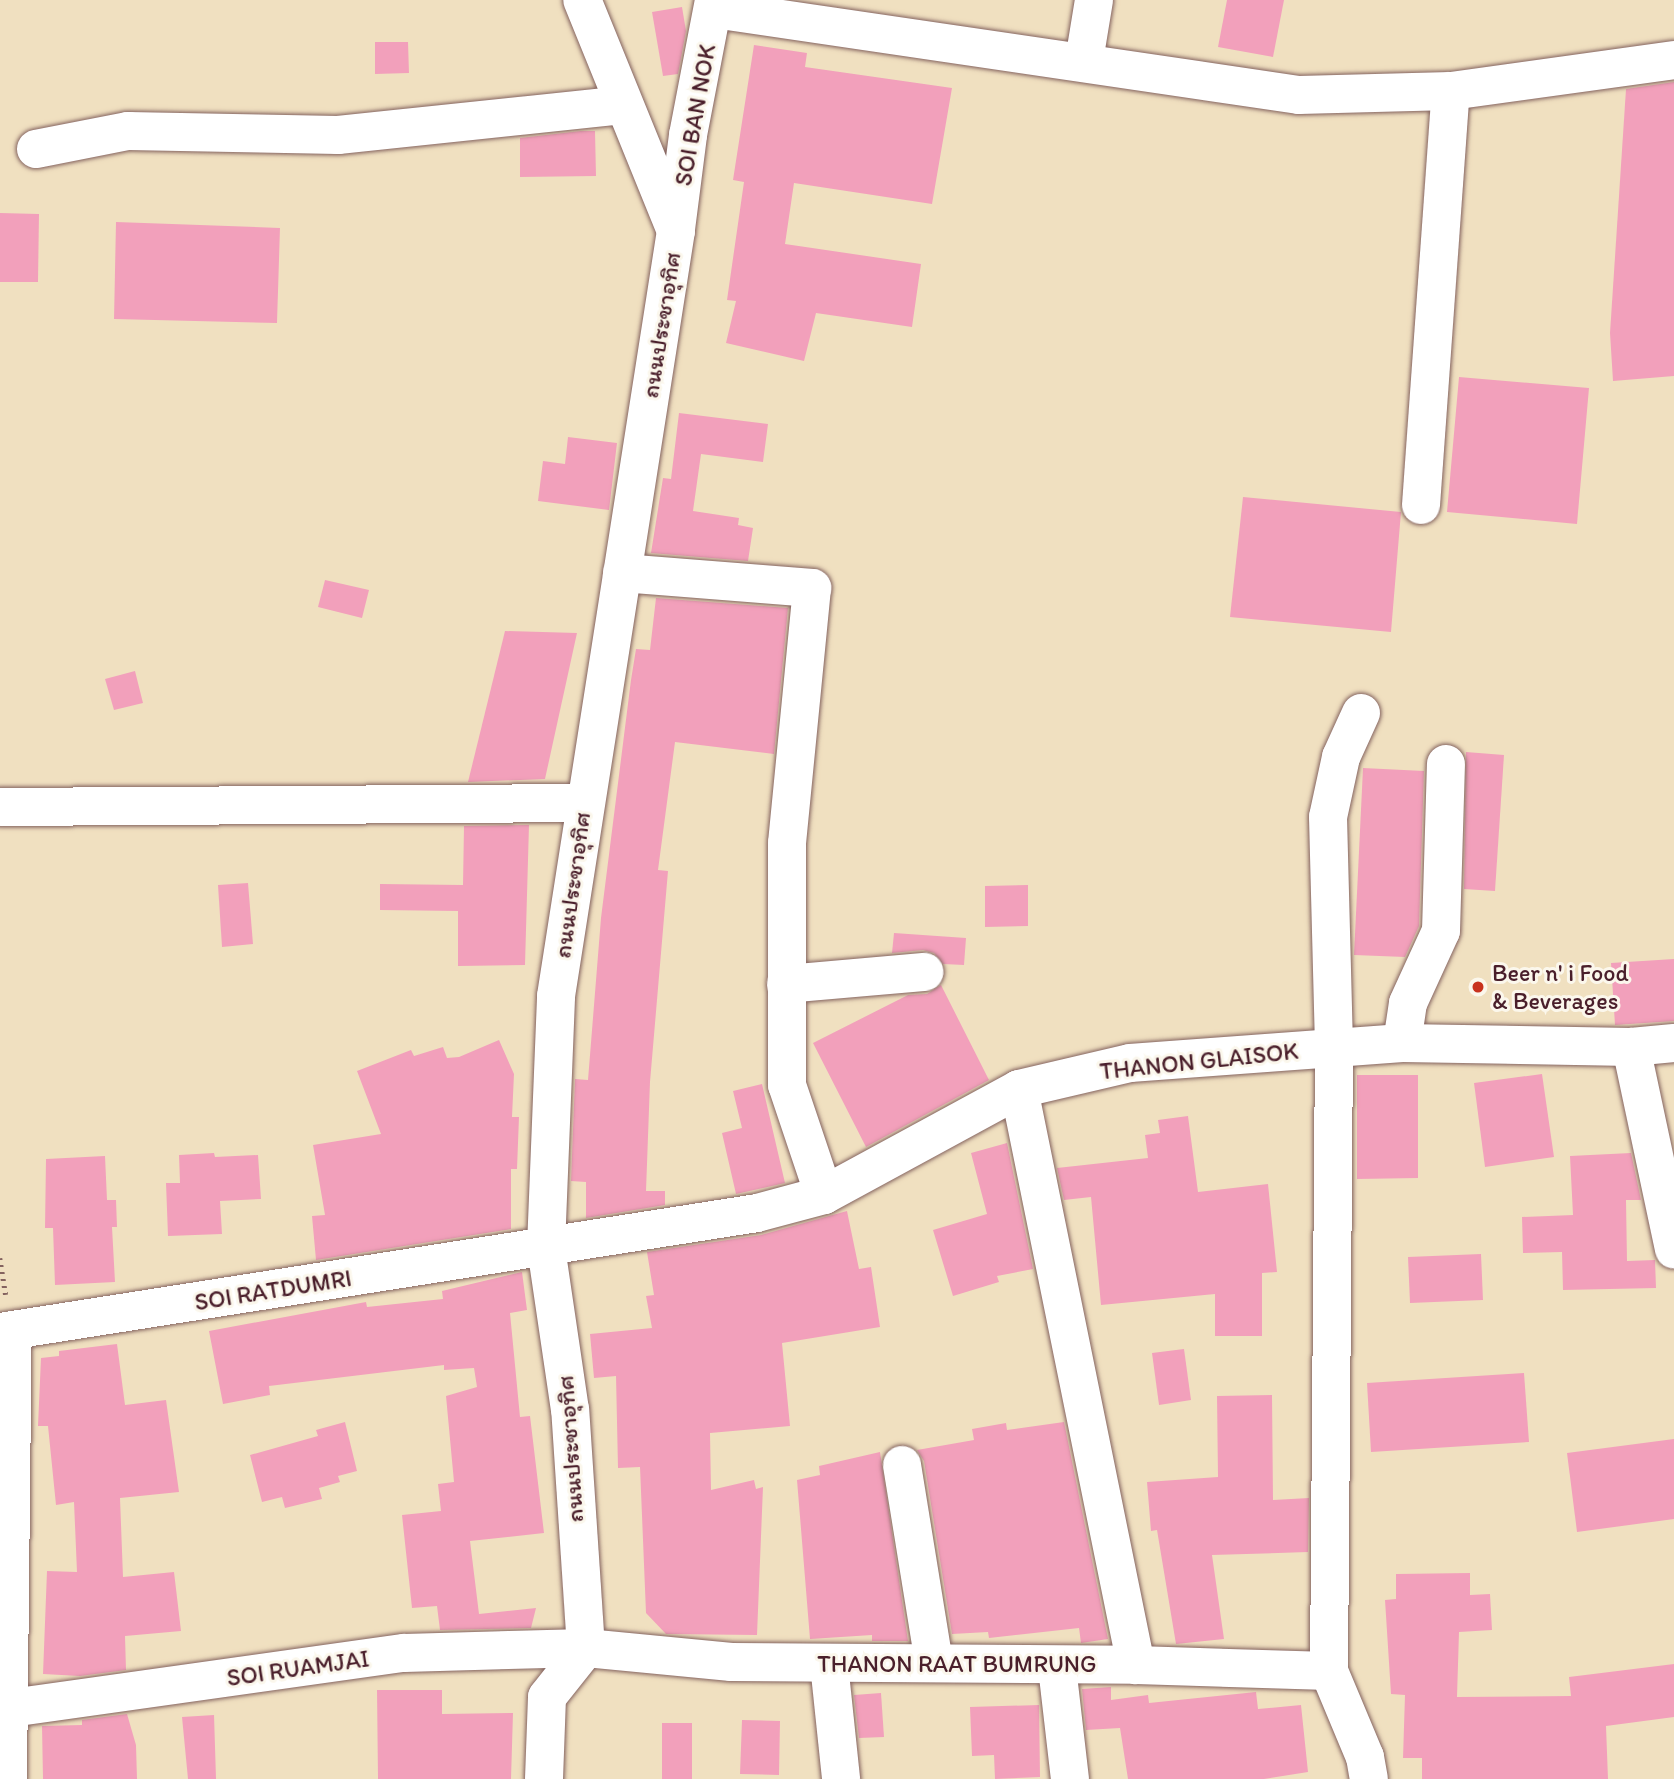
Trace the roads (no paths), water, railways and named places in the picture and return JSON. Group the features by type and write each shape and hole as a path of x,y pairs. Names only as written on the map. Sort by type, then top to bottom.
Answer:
{"street":[{"name":"ถนนประชาอุทิศ","path":"582,0 622,105 676,231 583,803 556,996 547,1247 570,1410 586,1648"},
{"path":"1084,61 1094,0"},
{"path":"714,4 1298,95 1451,91 1674,60"},
{"name":"SOI BAN NOK","path":"676,231 688,135 714,4"},
{"path":"1421,505 1451,91"},
{"path":"36,149 128,131 338,135 622,105"},
{"path":"622,573 812,588 787,843 788,1086 824,1195"},
{"path":"1361,713 1341,757 1328,817 1334,1047 1329,1671 1365,1757 1369,1779"},
{"path":"1402,1043 1408,1003 1430,964 1441,931 1446,764"},
{"path":"0,807 583,803"},
{"path":"786,984 924,972"},
{"name":"THANON GLAISOK","path":"547,1247 757,1213 824,1195 1019,1089 1130,1063 1402,1043 1631,1047 1674,1044"},
{"path":"1631,1047 1674,1249"},
{"path":"1019,1089 1136,1665"},
{"name":"SOI RATDUMRI","path":"6,1331 547,1247"},
{"path":"6,1331 11,1708 8,1779"},
{"path":"902,1465 934,1662"},
{"path":"544,1779 547,1696 586,1648"},
{"name":"THANON RAAT BUMRUNG","path":"586,1648 731,1662 934,1662 1056,1667 1136,1665 1329,1671"},
{"name":"SOI RUAMJAI","path":"11,1708 404,1653 586,1648"},
{"path":"829,1664 841,1779"},
{"path":"1056,1667 1070,1779"}],"place":[{"name":"Beer n' i Food & Beverages","path":"1478,987"}]}
